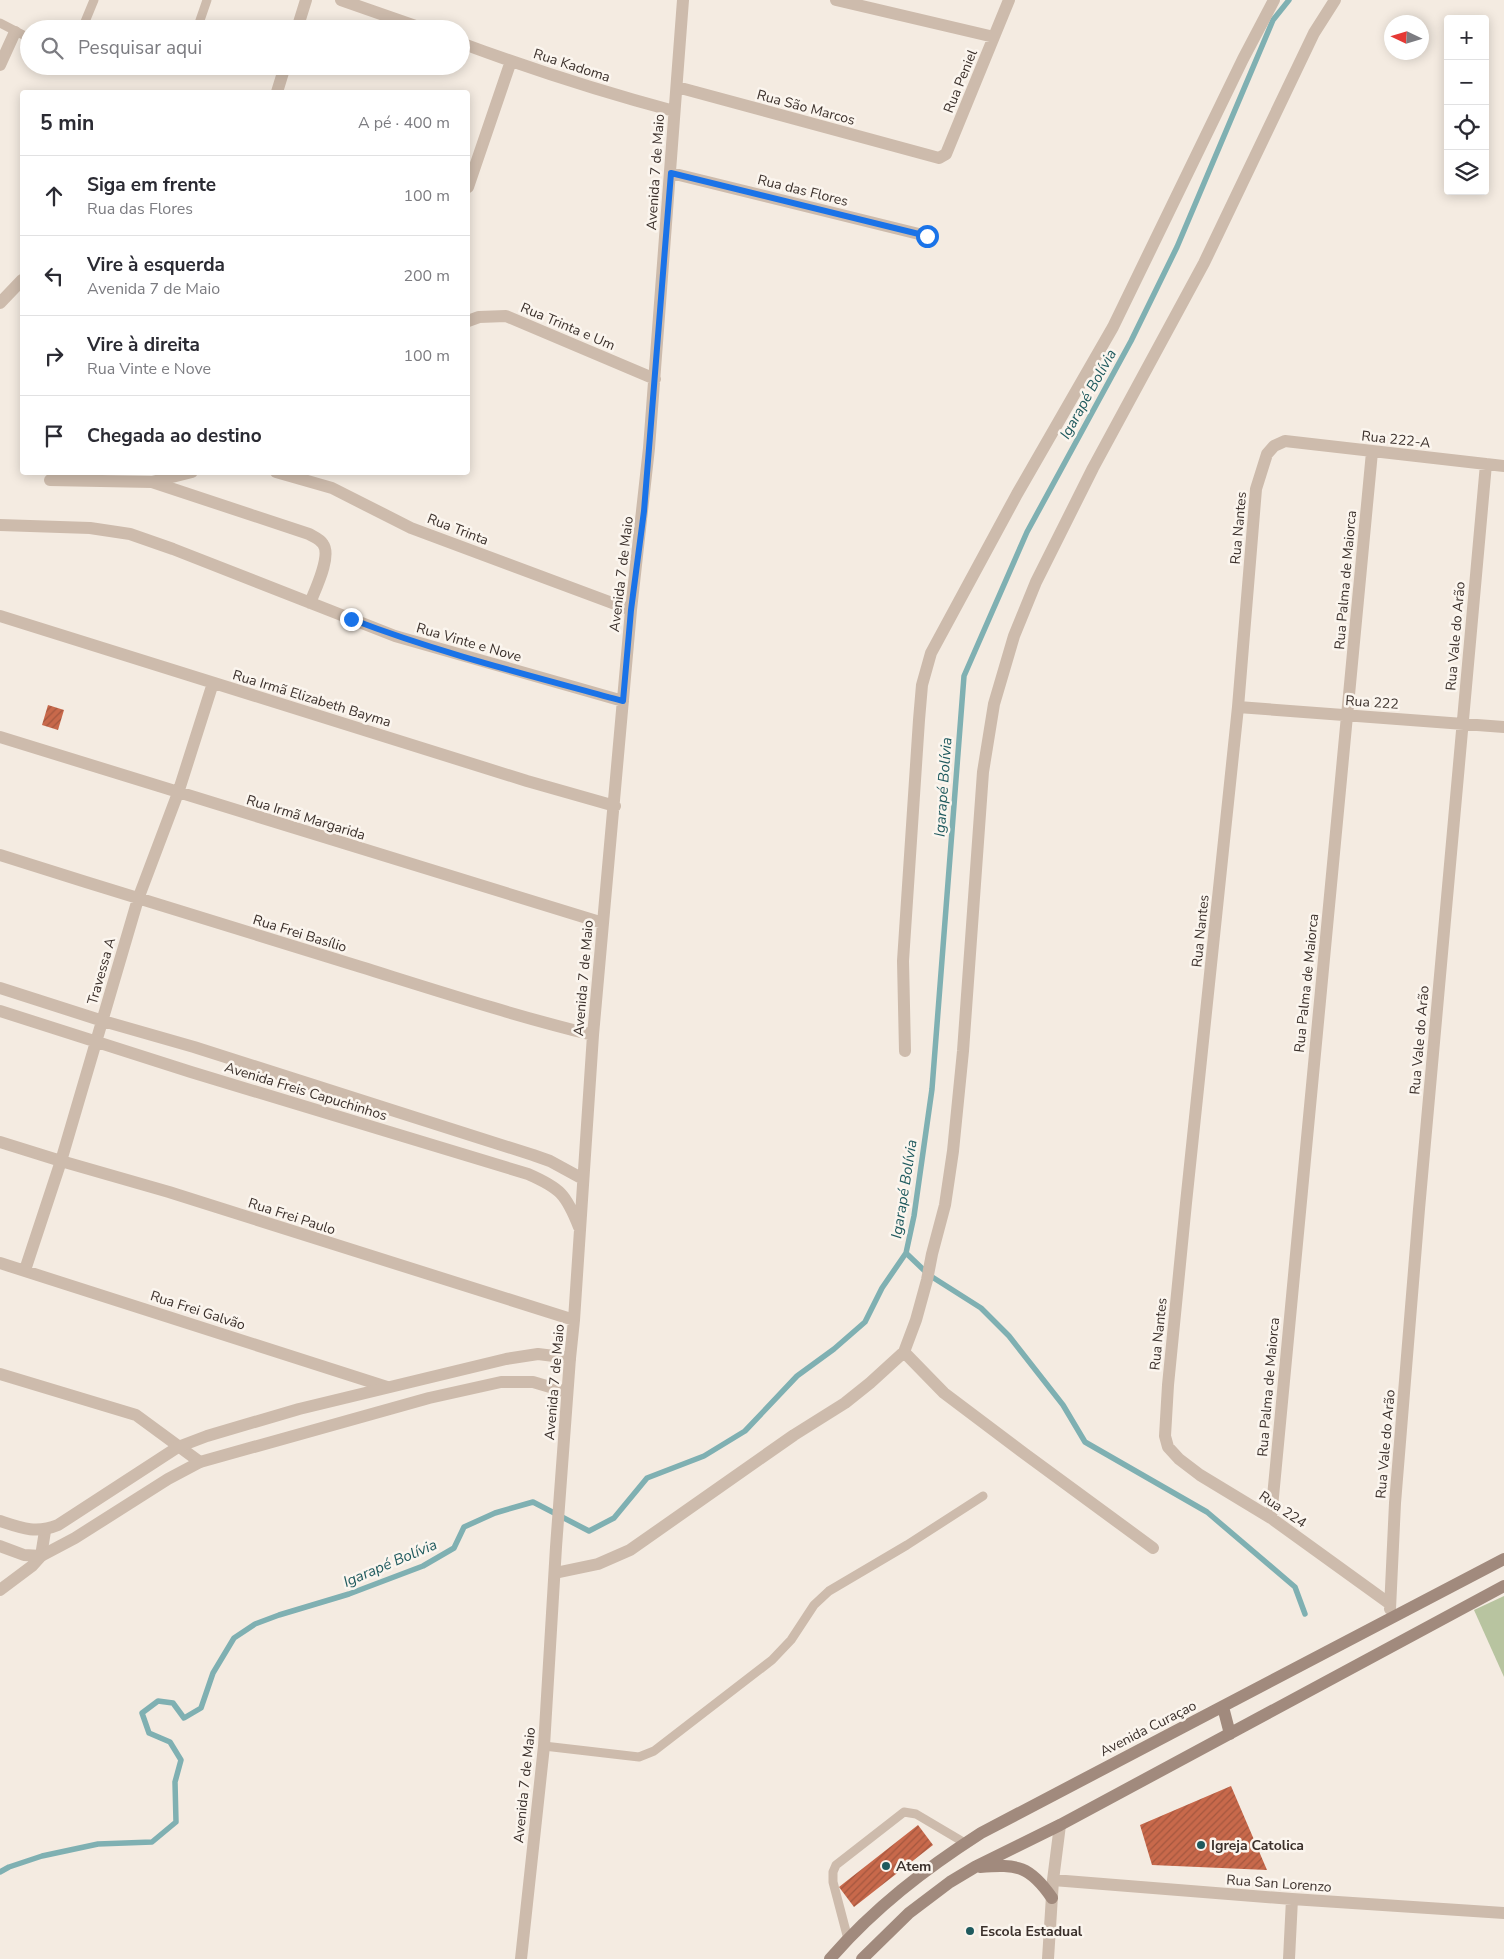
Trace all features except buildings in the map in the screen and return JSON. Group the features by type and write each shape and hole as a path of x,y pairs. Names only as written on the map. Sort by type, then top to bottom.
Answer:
{"main road":[{"name":"Avenida Curaçao","path":"830,1959 848,1938 894,1895 965,1843 1053,1794 1504,1559"},
{"path":"862,1959 909,1913 950,1882 975,1867 1060,1825 1504,1586"},
{"path":"1223,1707 1230,1734"},
{"path":"975,1867 997,1866 1025,1870 1036,1876 1052,1898"}],"street":[{"path":"300,20 306,0"},
{"path":"341,0 398,20"},
{"name":"Avenida 7 de Maio","path":"521,1959 544,1746 556,1547 574,1320 593,1035 615,806 631,610 644,511 683,0"},
{"path":"836,0 994,37"},
{"name":"Rua Peniel","path":"926,156 939,158 946,154 1009,0"},
{"path":"905,1051 903,961 922,685 931,652 1016,494 1113,327 1243,59 1274,0"},
{"path":"555,1573 598,1564 630,1550 794,1435 845,1402 870,1383 904,1352 916,1320 927,1280 945,1205 954,1152 983,772 994,704 1014,636 1036,582 1093,468 1204,263 1310,42 1336,0"},
{"path":"0,64 15,32"},
{"name":"Rua Kadoma","path":"470,45 511,61 625,98 674,111"},
{"path":"470,181 511,61"},
{"path":"278,90 282,75"},
{"name":"Rua São Marcos","path":"677,86 926,156"},
{"name":"Rua das Flores","path":"671,173 927,236"},
{"path":"0,303 20,282"},
{"name":"Rua Trinta e Um","path":"470,319 479,317 506,316 655,378"},
{"name":"Rua 222-A","path":"1285,441 1504,466"},
{"name":"Rua Nantes","path":"1165,1436 1184,1222 1238,707 1256,489 1261,468 1267,454 1274,446 1285,441"},
{"name":"Rua Palma de Maiorca","path":"1271,1518 1372,452"},
{"name":"Rua Vale do Arão","path":"1389,1620 1396,1493 1486,464"},
{"path":"50,480 152,482 180,475"},
{"name":"Rua Trinta","path":"286,475 332,488 391,518 437,538 631,610"},
{"path":"152,482 264,518 317,539 323,544 325,550 324,565 310,603"},
{"name":"Rua Vinte e Nove","path":"0,525 90,528 130,534 182,552 395,636 623,701"},
{"name":"Rua Irmã Elizabeth Bayma","path":"0,616 527,781 615,806"},
{"name":"Travessa A","path":"25,1270 60,1161 138,899 178,793 213,683"},
{"name":"Rua 222","path":"1238,707 1504,727"},
{"name":"Rua Irmã Margarida","path":"0,737 603,923"},
{"name":"Rua Frei Basílio","path":"0,855 540,1022 593,1035"},
{"name":"Avenida Freis Capuchinhos","path":"0,988 102,1021 194,1047 542,1158 584,1179"},
{"name":"Avenida Freis Capuchinhos","path":"0,1011 191,1072 528,1174 547,1182 561,1192 570,1205 580,1230"},
{"name":"Rua Frei Paulo","path":"0,1142 188,1198 574,1320"},
{"name":"Rua Frei Galvão","path":"0,1263 387,1386"},
{"path":"904,1352 944,1393 1154,1548"},
{"path":"0,1521 32,1530 45,1530 75,1515 178,1447 207,1436 299,1408 506,1359 538,1354 570,1358"},
{"path":"0,1374 136,1415 200,1462"},
{"path":"0,1590 32,1566 41,1556 75,1538 168,1479 200,1462 419,1401 501,1382 534,1382 567,1392"},
{"name":"Rua 224","path":"1165,1436 1168,1447 1179,1459 1200,1475 1271,1518 1390,1604"},
{"path":"41,1556 45,1530"},
{"path":"0,1546 24,1554 41,1556"},
{"path":"1048,1959 1053,1880 1060,1825"},
{"name":"Rua San Lorenzo","path":"1053,1880 1292,1899 1504,1912"},
{"path":"1289,1959 1292,1899"}],"lane":[{"path":"86,20 94,0"},
{"path":"200,20 207,0"},
{"path":"0,22 20,34"},
{"path":"544,1746 639,1757 654,1751 772,1660 791,1640 814,1605 828,1591 907,1545 983,1496"},
{"path":"848,1938 833,1882 833,1872 836,1865 904,1812 916,1814 965,1843"}],"green space":[{"path":"1504,1596 1504,1677 1474,1610"}],"waterway":[{"name":"Igarapé Bolívia","path":"0,1872 42,1856 98,1844 152,1842 176,1822 175,1782 181,1760 170,1742 149,1733 142,1713 158,1701 173,1703 184,1718 201,1708 213,1673 234,1638 255,1624 349,1594 423,1566 454,1548 464,1527 495,1513 533,1502 589,1531 614,1518 647,1478 704,1456 745,1431 797,1376 834,1349 865,1322 882,1288 906,1253 914,1216 932,1089 964,676 1027,532 1131,341 1177,247 1273,20 1289,0"},
{"path":"906,1253 929,1275 981,1308 1009,1336 1063,1405 1085,1442 1207,1512 1295,1587 1305,1614"}],"place":[{"name":"Igreja Catolica","path":"1201,1845"},
{"name":"Atem","path":"886,1866"},
{"name":"Escola Estadual","path":"970,1931"}],"route":[{"path":"351,619 395,636 460,656 623,701 631,610 644,511 671,173 927,236"}]}
